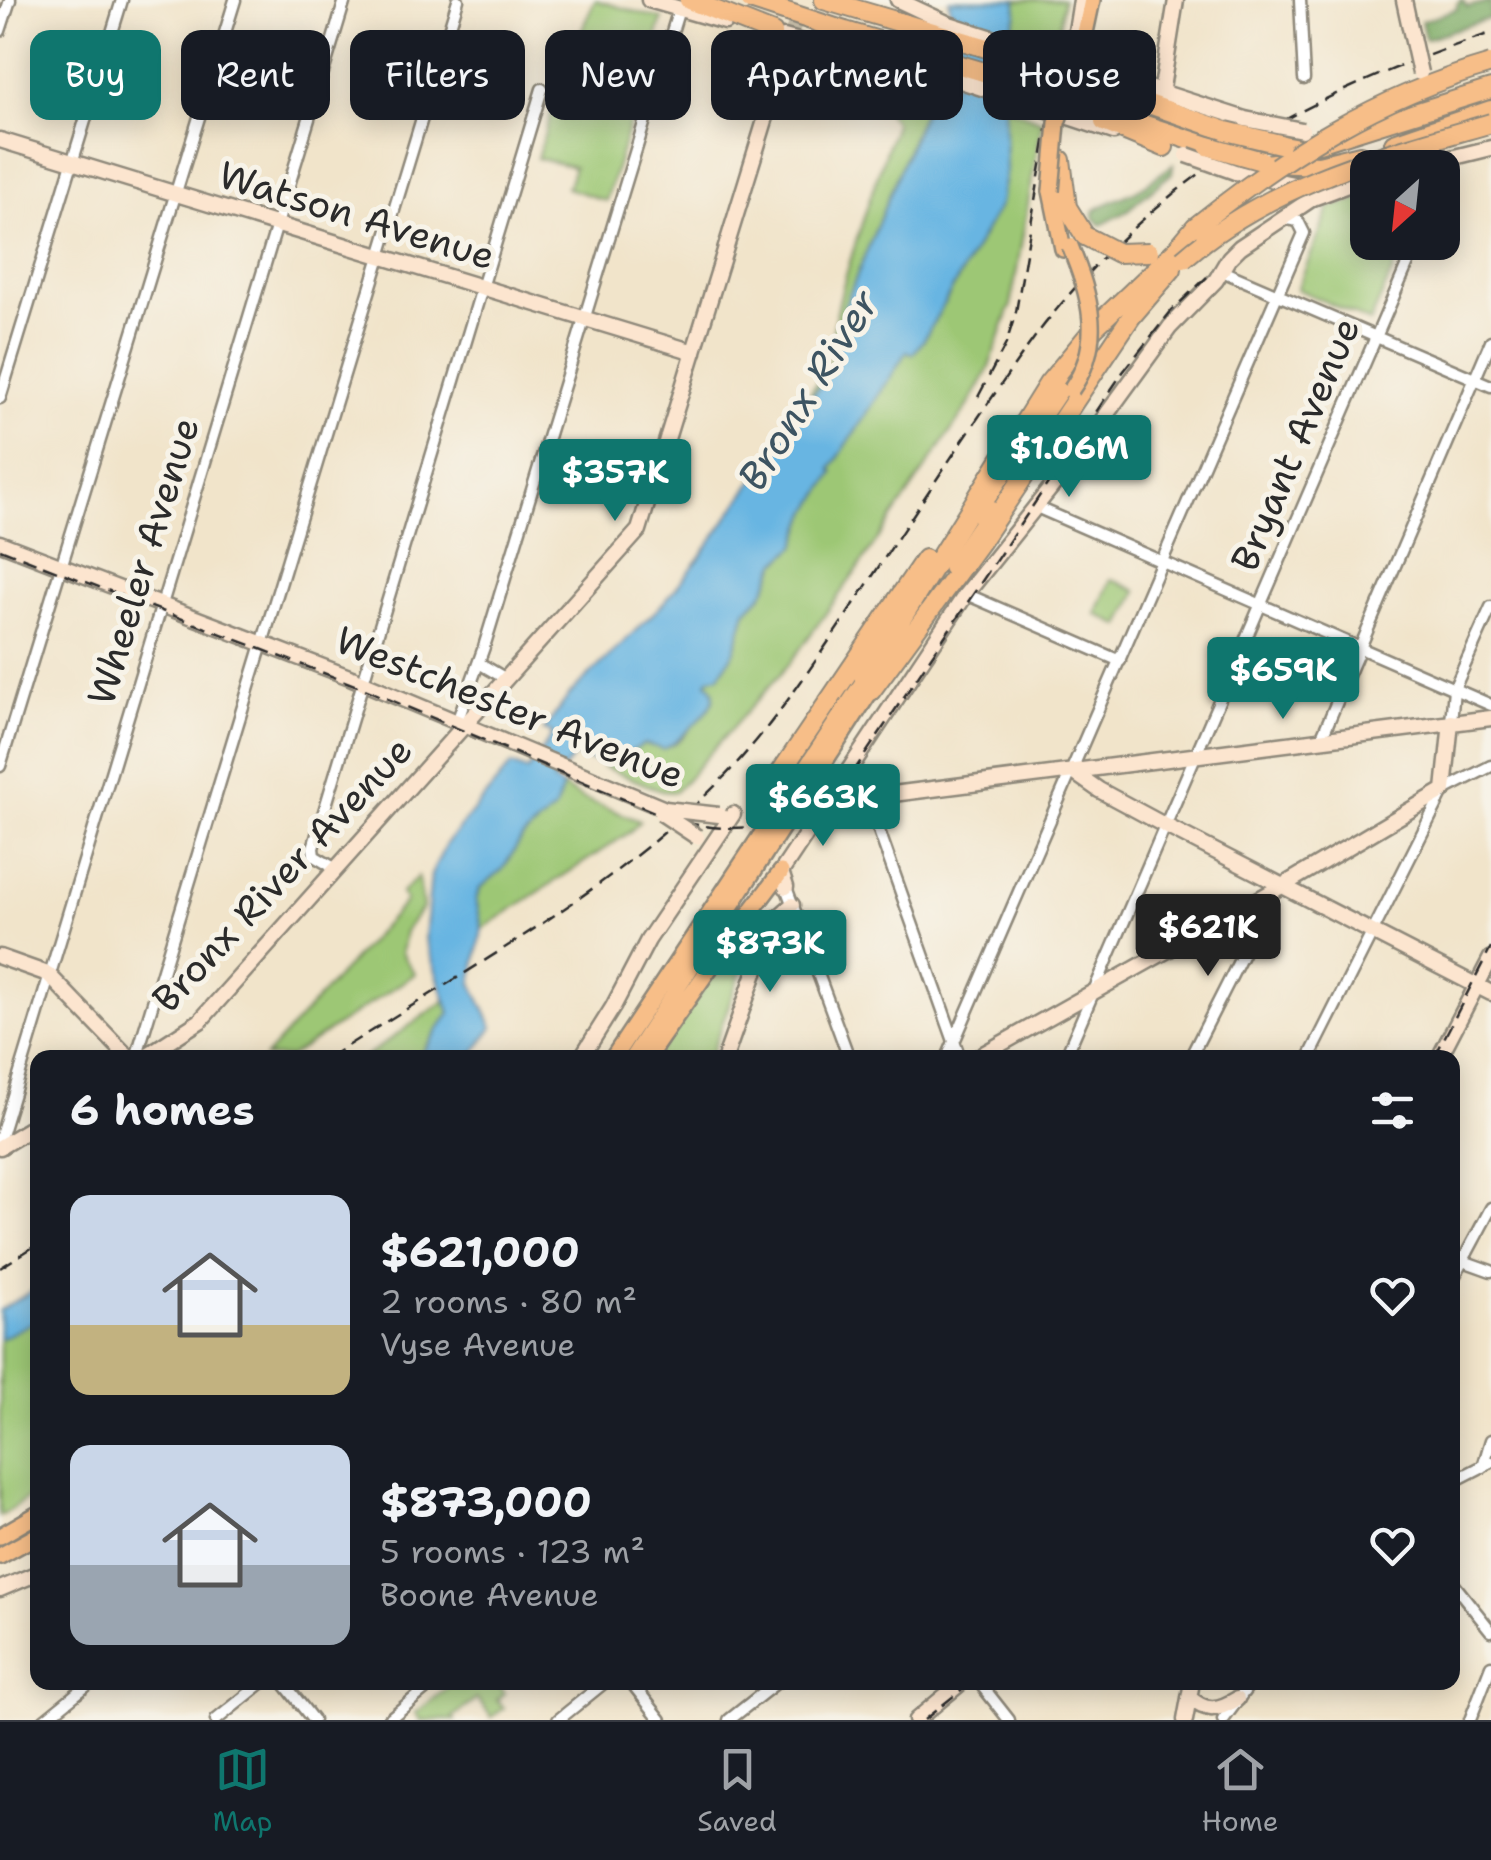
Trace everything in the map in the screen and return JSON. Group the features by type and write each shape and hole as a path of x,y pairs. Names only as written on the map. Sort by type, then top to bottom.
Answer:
{"highway":[{"path":"750,0 842,30"},
{"path":"824,0 950,28 983,40"},
{"path":"684,4 763,30"},
{"path":"1061,160 1073,244 1140,254 1169,244 1195,228 1252,182 1349,120 1429,85 1491,66"},
{"path":"1156,105 1226,131 1280,144 1319,142 1491,89"},
{"path":"1120,120 1262,161 1301,166 1337,162 1491,110"},
{"path":"1094,120 1164,147"},
{"path":"759,811 776,779 913,576 1076,348 1179,255 1293,188 1491,123"},
{"path":"867,685 992,525 1195,228"},
{"path":"867,685 1002,453"}],"main road":[{"path":"649,0 684,4"},
{"path":"898,0 950,28"},
{"path":"1076,30 1081,0"},
{"path":"1086,30 1092,0"},
{"path":"1161,94 1176,0"},
{"path":"1404,0 1423,90"},
{"path":"1156,92 1245,119 1302,130 1339,126 1491,66"},
{"name":"Bronx River Avenue","path":"150,1050 198,1023 461,724 639,530 694,352 758,120"},
{"path":"618,1050 1088,358 1092,316 1088,292 1056,191 1059,120"},
{"path":"1056,191 1068,120"},
{"name":"Watson Avenue","path":"0,140 694,352"},
{"path":"1164,147 1235,172 1305,186 1350,181"},
{"path":"1460,156 1491,148"},
{"path":"652,1050 724,946 784,879 826,802 966,594 1077,455 1150,350 1236,251 1313,198 1350,184"},
{"name":"Westchester Avenue","path":"0,543 362,682 659,809 726,815 1491,718"},
{"path":"637,1050 867,685"},
{"path":"990,1050 1444,790 1451,722"},
{"path":"1072,771 1166,826 1484,990"},
{"path":"659,809 704,841"},
{"path":"586,1050 704,841 726,815"},
{"path":"728,1050 773,922 792,905"},
{"path":"0,957 48,974 128,1050"},
{"path":"1444,1050 1484,990 1491,958"},
{"path":"0,1147 30,1129"},
{"path":"0,1536 30,1519"},
{"path":"0,1556 30,1539"},
{"path":"0,1589 30,1577"},
{"path":"916,1720 952,1690"},
{"path":"1190,1690 1209,1709 1221,1709 1237,1699"},
{"path":"1185,1720 1190,1690"}],"street":[{"path":"0,31 10,0"},
{"path":"0,398 122,0"},
{"path":"0,766 234,0"},
{"name":"Wheeler Avenue","path":"0,1140 346,0"},
{"path":"138,1050 458,0"},
{"path":"1300,0 1304,79"},
{"path":"461,724 684,4"},
{"path":"336,869 314,856 313,848 542,89"},
{"path":"951,1050 1304,233 1298,220 1280,218"},
{"name":"Bryant Avenue","path":"1068,1050 1409,260"},
{"path":"1222,271 1491,386"},
{"path":"1321,739 1491,341"},
{"path":"1034,506 1491,705"},
{"path":"966,594 1120,661"},
{"path":"1451,722 1454,689 1491,606"},
{"path":"479,663 506,679"},
{"path":"1314,1050 1444,790 1491,766"},
{"path":"866,798 958,1050"},
{"path":"784,879 847,1050"},
{"path":"1194,1050 1258,924 1252,903"},
{"path":"1460,1256 1491,1208"},
{"path":"1460,1260 1491,1272"},
{"path":"1460,1478 1487,1465 1491,1440"},
{"path":"1460,1592 1491,1631"},
{"path":"1470,1720 1491,1666"},
{"path":"44,1720 81,1690"},
{"path":"216,1720 253,1690"},
{"path":"289,1690 313,1720"},
{"path":"388,1720 424,1690"},
{"path":"558,1720 595,1690"},
{"path":"637,1690 661,1720"},
{"path":"730,1720 767,1690"},
{"path":"985,1690 1009,1720"},
{"path":"1223,1720 1244,1690"}],"green space":[{"path":"595,0 662,19 659,30 582,30"},
{"path":"1016,0 1063,0 1059,30 1012,30"},
{"path":"1462,0 1467,7 1491,1 1491,18 1425,39 1421,21 1457,9"},
{"path":"549,120 631,120 606,201 567,188 574,167 537,158"},
{"path":"893,120 920,120 845,305 835,363 795,421 833,353 837,309 895,123"},
{"path":"1004,120 1042,121 1011,305 988,370 970,403 790,663 675,792 661,791 604,767 640,745 667,747 690,729 707,683 719,676 735,650 746,611 763,594 777,563 796,546 830,470 907,350 913,353 923,341 997,210 1005,172"},
{"path":"1173,165 1172,173 1124,213 1101,225 1094,218 1099,207 1136,191"},
{"path":"1350,202 1350,260 1397,260 1370,322 1297,289 1330,207"},
{"path":"1111,579 1137,591 1121,626 1096,614"},
{"path":"563,787 640,821 630,832 482,929 476,899 480,888 503,869 518,843"},
{"path":"418,877 423,907 405,931 401,953 415,974 300,1050 271,1050 406,901 401,893"},
{"path":"763,911 713,1050 660,1050 741,935"},
{"path":"446,1000 450,1013 424,1050 375,1050"},
{"path":"30,1324 30,1497 0,1517 0,1339"},
{"path":"445,1690 504,1693 497,1699 504,1708 492,1717 477,1699 453,1717 455,1720 421,1720 416,1713"}],"water":[{"path":"949,0 1016,0 1017,14 1011,30 983,30 983,120 1005,120 1006,170 1000,204 923,341 913,354 907,351 831,469 834,472 806,517 796,546 777,563 763,594 746,611 735,650 719,676 707,682 714,697 707,710 664,749 644,744 607,765 575,755 553,781 563,787 555,809 522,838 503,869 480,888 476,899 482,929 472,983 493,1027 476,1050 425,1050 450,1013 425,939 431,875 446,844 511,765 527,771 553,734 544,730 569,695 663,604 699,559 835,364 845,305 920,120 963,120 965,20 951,15"},
{"path":"30,1292 30,1324 0,1339 0,1310"}],"tunnel":[{"path":"793,30 802,0"}],"railway":[{"path":"341,1050 579,898 627,863 717,784 773,720 806,674 1037,334 1134,227 1185,184 1296,114 1357,85 1491,33"},
{"path":"978,397 1006,344 1016,312 1048,124"},
{"path":"0,549 360,687 661,815 717,827 768,824 815,803 858,765 1123,372 1172,310 1207,277"},
{"path":"1438,1050 1491,947"},
{"path":"0,1268 30,1249"},
{"path":"924,1720 961,1690"}],"water label":[{"name":"Bronx River","path":"808,390"}]}
